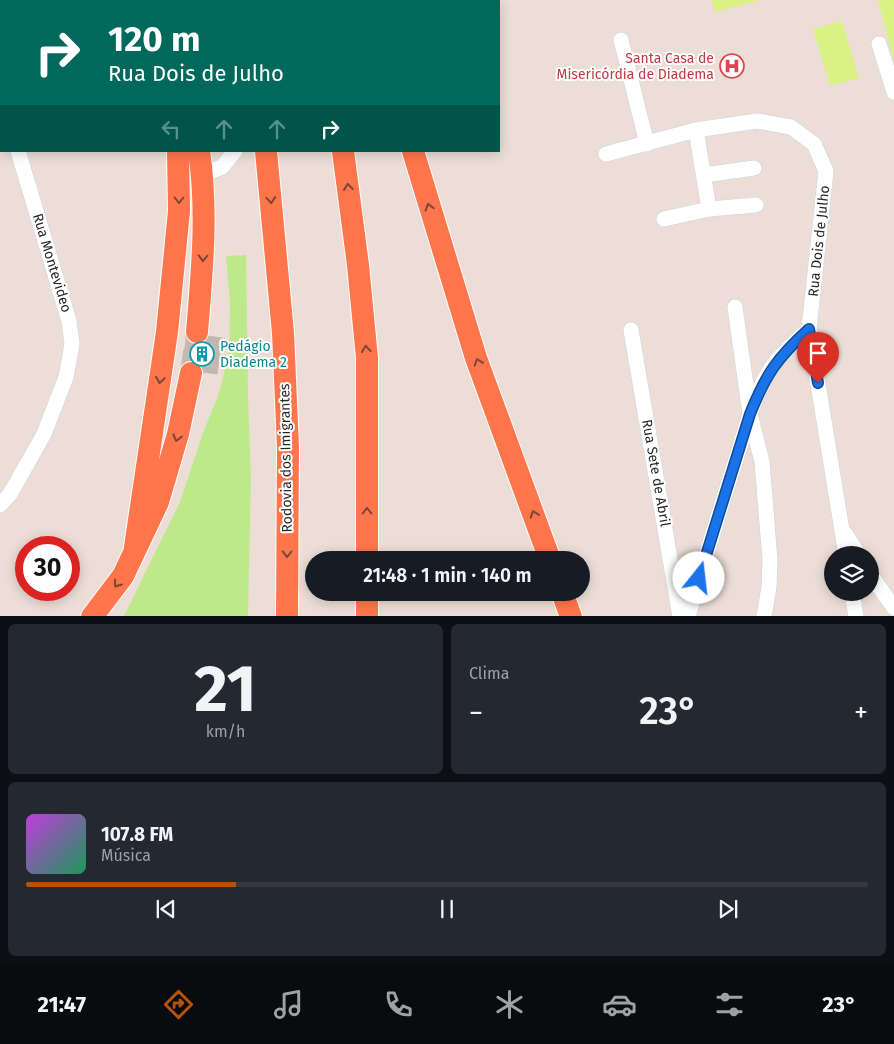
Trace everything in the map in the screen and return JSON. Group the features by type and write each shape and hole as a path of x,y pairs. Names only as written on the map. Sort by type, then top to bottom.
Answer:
{"highway":[{"path":"135,547 167,332 179,211 178,152"},
{"path":"197,332 204,260 202,175 198,152"},
{"name":"Rodovia dos Imigrantes","path":"266,152 284,343 288,446 287,616"},
{"path":"343,152 358,265 367,358 367,551"},
{"path":"413,152 476,358 547,551"},
{"path":"92,616 123,576 135,547 158,502 170,466 190,373"},
{"path":"367,601 367,616"},
{"path":"565,601 571,616"}],"street":[{"path":"621,40 647,144"},
{"path":"880,44 894,92"},
{"name":"Rua Dois de Julho","path":"606,154 696,130 757,121 791,127 814,144 826,171 809,329 845,546"},
{"path":"696,130 710,209"},
{"name":"Rua Montevideo","path":"0,505 10,494 44,434 66,377 72,344 69,321 18,152"},
{"path":"202,175 222,167 234,152"},
{"path":"704,175 754,168"},
{"path":"664,219 710,209 756,205"},
{"path":"735,307 750,414 762,462 767,510 769,587 764,616"},
{"path":"688,616 750,414 760,390 773,365 788,347 809,329"},
{"name":"Rua Sete de Abril","path":"631,330 680,616"},
{"path":"842,528 853,546"},
{"path":"879,587 894,608"},
{"path":"854,601 856,616"}],"green space":[{"path":"712,0 761,0 715,12"},
{"path":"878,0 894,0 894,62"},
{"path":"842,21 859,78 830,86 813,29"},
{"path":"246,255 251,478 248,616 124,616 180,502 203,433 219,393 229,353 230,303 226,256"}],"building":[{"name":"Pedágio Diadema 2","path":"187,333 222,338 217,374 182,369"}],"tunnel":[{"path":"191,373 197,332"}],"place":[{"name":"Santa Casa de Misericórdia de Diadema","path":"732,66"},
{"name":"Pedágio Diadema 2","path":"202,354"}],"route":[{"path":"699,578 750,414 760,390 773,365 788,347 809,329 818,383"}]}
